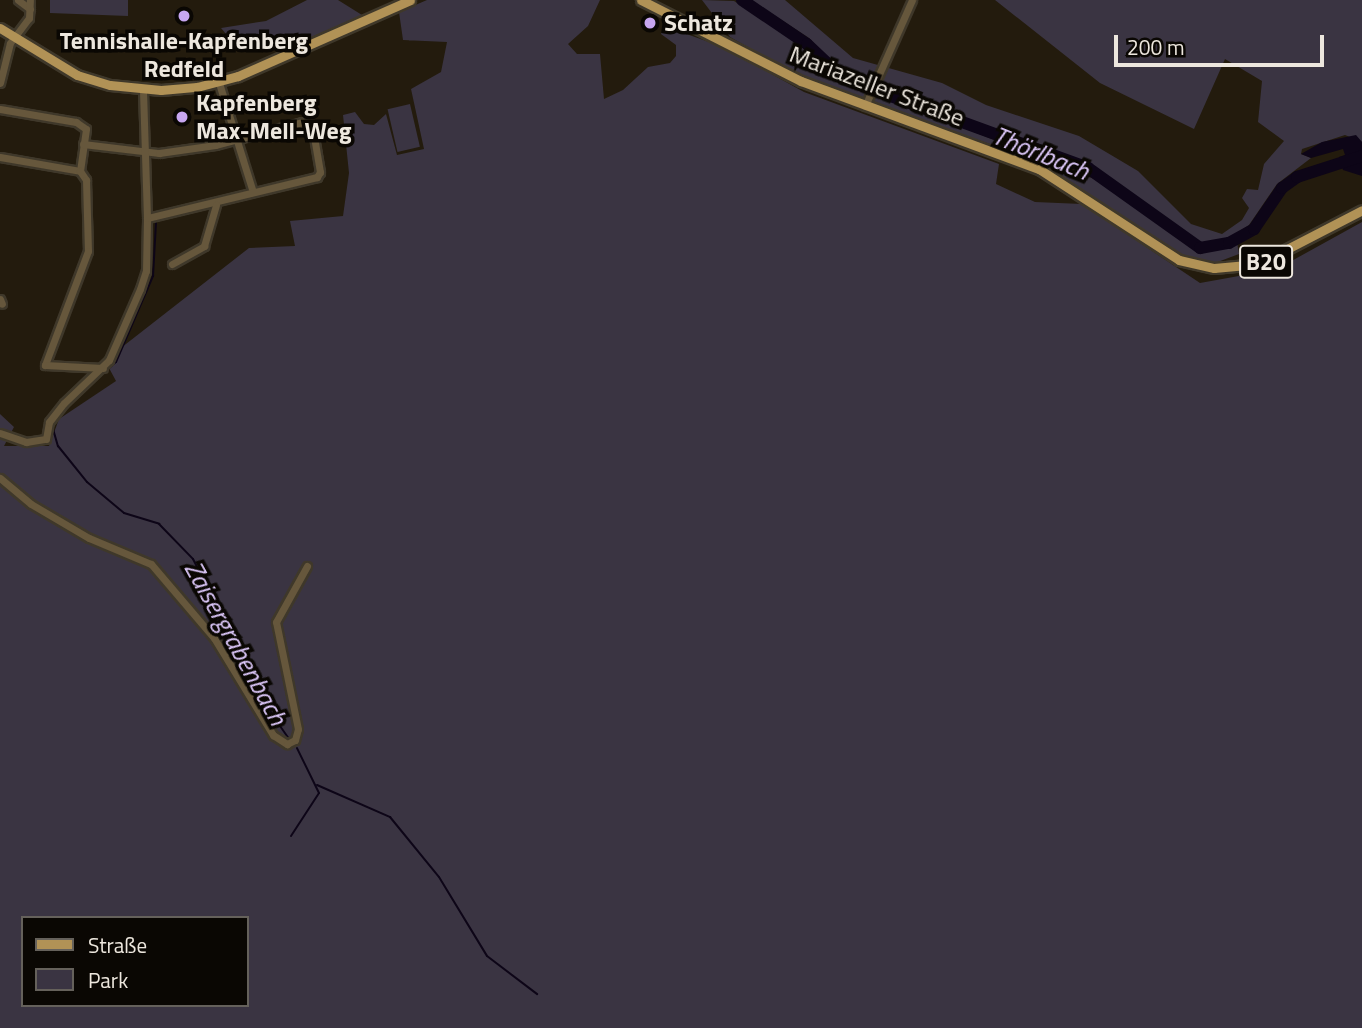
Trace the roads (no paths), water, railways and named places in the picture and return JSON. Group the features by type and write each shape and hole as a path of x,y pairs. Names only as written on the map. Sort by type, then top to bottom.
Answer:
{"main road":[{"path":"0,28 77,75 142,90 219,83 411,0"},
{"name":"Mariazeller Straße","path":"641,0 801,81 1039,169 1159,249 1203,267 1236,268 1268,261 1362,210"}],"street":[{"path":"18,0 30,9"},
{"path":"0,83 14,38 30,9 30,0"},
{"path":"866,104 880,66 912,0"},
{"path":"219,83 253,192"},
{"path":"0,433 26,442 46,439 49,422 64,403 103,368 146,271 147,218 142,90"},
{"path":"0,109 76,122 86,130 80,171 89,188 90,221 81,280 45,365 103,368"},
{"path":"83,144 144,153 191,150 236,136 302,122 312,125 319,176 253,192 216,205 147,218"},
{"path":"0,157 80,171"},
{"path":"172,264 204,246 216,205"},
{"path":"0,478 30,504 89,538 152,564 214,638 273,735 287,744 295,740 298,729 276,622 307,566"}],"waterway":[{"name":"Thörlbach","path":"742,0 807,44 844,79 1088,168 1200,248 1229,243 1254,229 1282,188 1297,177 1362,156"},
{"name":"Zaisergrabenbach","path":"63,409 116,362 153,276 156,223"},
{"name":"Zaisergrabenbach","path":"56,419 53,429 58,446 87,482 124,513 159,524 193,559 273,716 290,740"},
{"name":"Zaisergrabenbach","path":"291,836 319,793 297,748"},
{"path":"317,785 390,817 439,877 487,956 537,994"}],"place":[{"name":"Tennishalle-Kapfenberg Redfeld","path":"184,16"},
{"name":"Schatz","path":"650,23"},
{"name":"Kapfenberg Max-Mell-Weg","path":"182,117"}]}
